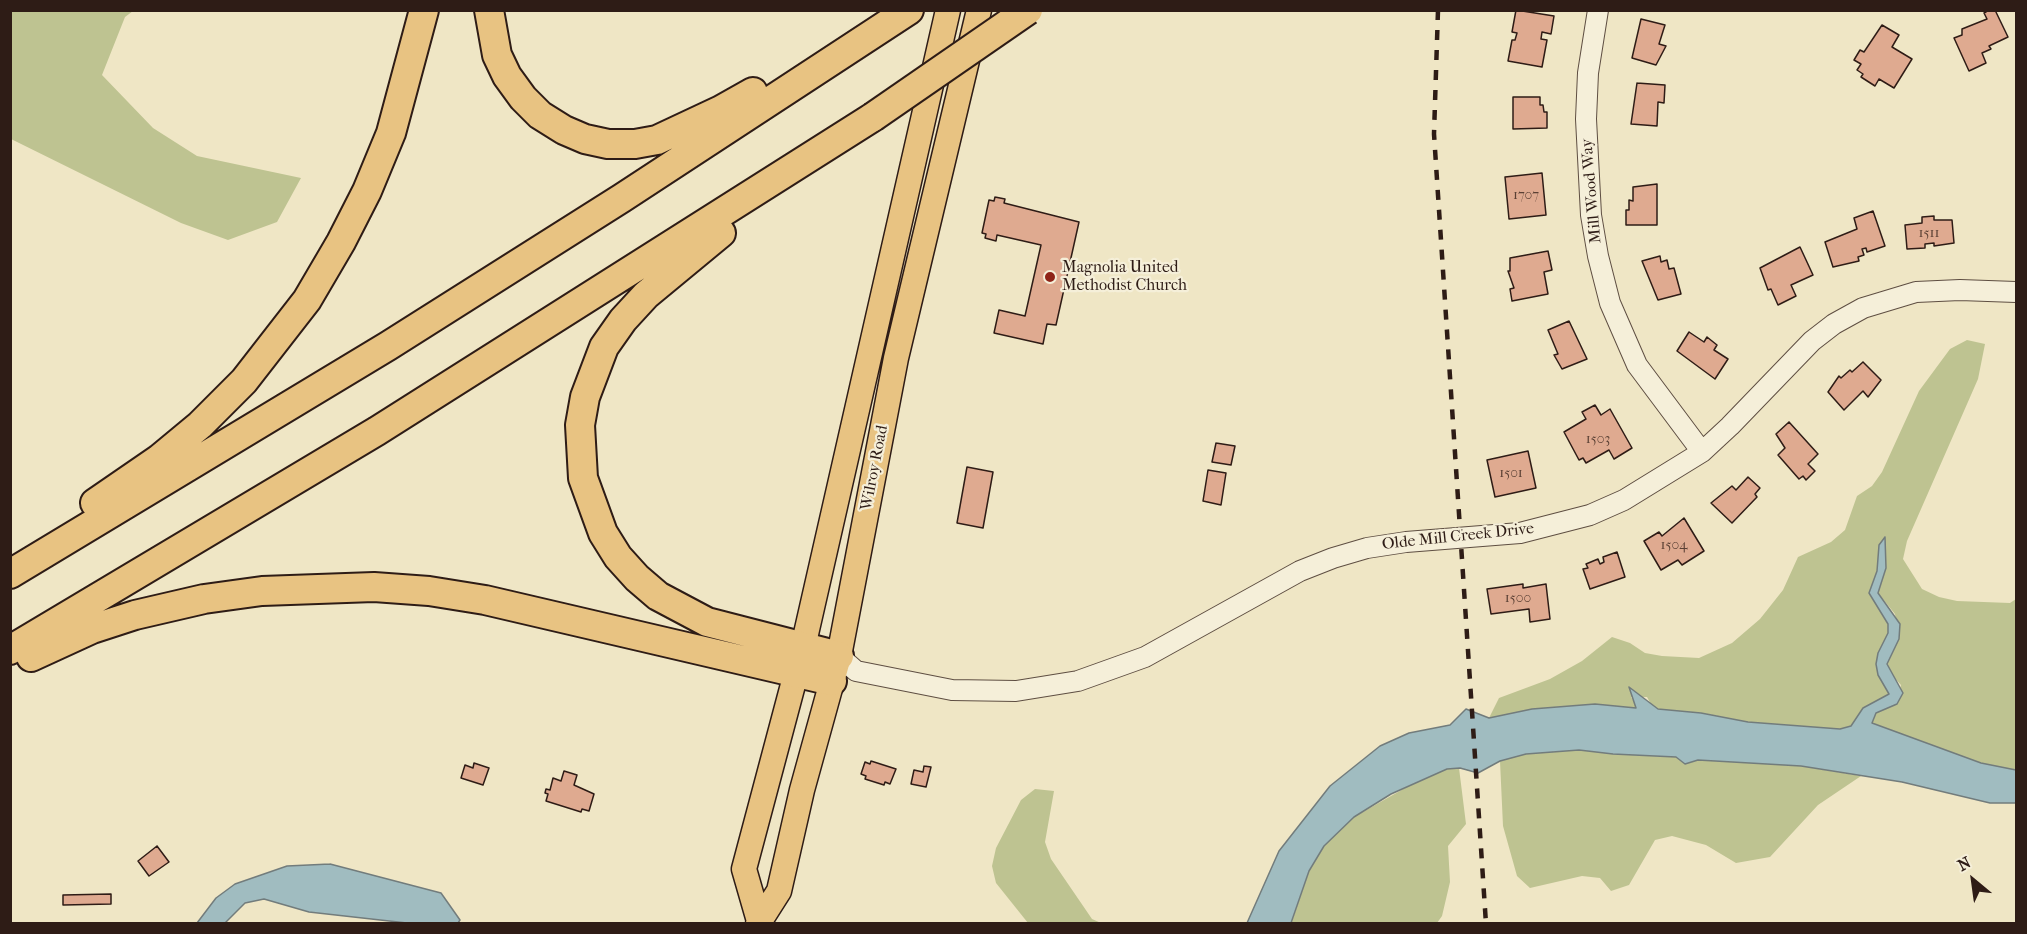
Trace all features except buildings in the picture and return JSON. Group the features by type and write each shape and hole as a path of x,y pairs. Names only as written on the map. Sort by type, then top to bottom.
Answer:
{"highway":[{"path":"10,555 117,490 159,459 229,395 277,341 307,300 341,242 367,190 391,133 405,89 424,10"},
{"path":"489,10 497,55 507,76 524,99 540,115 564,130 608,144 635,144 673,134 721,111 838,44 905,13"},
{"path":"10,650 377,431 873,117 1028,10"},
{"path":"10,574 388,346 622,198 905,13"},
{"path":"799,659 706,622 658,596 637,578 603,533 590,503 583,478 580,425 585,397 604,347 623,320 646,295 674,269 873,117"},
{"path":"10,667 92,629 135,615 204,599 274,590 375,586 429,591 485,600 842,669"}],"main road":[{"name":"Wilroy Road","path":"759,922 744,869 799,659 948,10"},
{"name":"Wilroy Road","path":"759,922 779,891 802,790 842,669 896,358 979,10"}],"street":[{"name":"Mill Wood Way","path":"1598,10 1588,73 1586,119 1591,215 1598,256 1610,303 1637,365 1702,452"},
{"name":"Olde Mill Creek Drive","path":"842,669 912,684 976,692 1047,688 1078,681 1145,657 1300,571 1333,558 1367,548 1406,542 1520,533 1556,525 1624,500 1702,452 1812,341 1834,324 1863,308 1916,292 1960,290 2016,292"}],"green space":[{"path":"10,11 133,11 125,17 102,75 153,128 197,156 301,178 277,222 228,240 181,223 11,139"},
{"path":"1967,340 1985,344 1978,379 1907,541 1903,559 1922,589 1939,597 1957,601 2010,603 2016,599 2016,770 1981,763 1872,723 1876,713 1897,704 1901,685 1890,673 1887,664 1899,639 1895,614 1878,593 1886,568 1879,545 1877,571 1869,593 1888,624 1888,633 1878,653 1878,675 1889,694 1863,708 1851,726 1840,729 1748,722 1702,713 1658,709 1652,706 1647,697 1631,697 1636,708 1595,704 1532,709 1489,718 1499,698 1550,679 1582,661 1612,637 1630,643 1645,653 1699,658 1732,643 1760,619 1783,590 1798,557 1831,542 1845,530 1857,496 1872,486 1882,472 1919,391 1950,349"},
{"path":"1579,750 1676,757 1685,764 1698,760 1801,766 1861,776 1818,805 1770,857 1736,863 1706,845 1672,836 1655,840 1629,885 1611,891 1600,878 1582,876 1530,888 1517,876 1503,826 1500,761 1526,754"},
{"path":"1447,768 1459,768 1466,824 1448,846 1450,882 1442,916 1437,923 1291,924 1309,871 1324,846 1354,817 1421,779"},
{"path":"1035,789 1054,791 1045,842 1051,859 1092,919 1101,923 1028,923 996,883 992,866 996,848 1021,800"}],"water":[{"path":"1885,537 1886,568 1878,593 1900,624 1899,639 1887,664 1903,693 1897,704 1876,713 1872,723 1981,763 2016,770 2016,803 1990,803 1902,782 1801,766 1698,760 1685,764 1676,757 1579,750 1526,754 1500,761 1478,773 1460,768 1447,769 1391,794 1354,817 1324,846 1309,871 1291,923 1247,923 1279,851 1330,786 1380,746 1409,733 1450,725 1466,709 1489,718 1532,709 1595,704 1636,708 1629,687 1658,709 1701,713 1748,722 1840,729 1851,726 1863,708 1889,694 1878,675 1876,664 1878,653 1888,633 1888,624 1869,593 1877,571 1879,545"},
{"path":"330,864 441,893 460,920 458,923 407,923 309,912 264,899 245,903 225,923 197,923 216,898 235,884 287,866"}],"railway":[{"path":"1438,10 1434,134 1486,924"}],"place":[{"name":"Magnolia United Methodist Church","path":"1050,277"}]}
